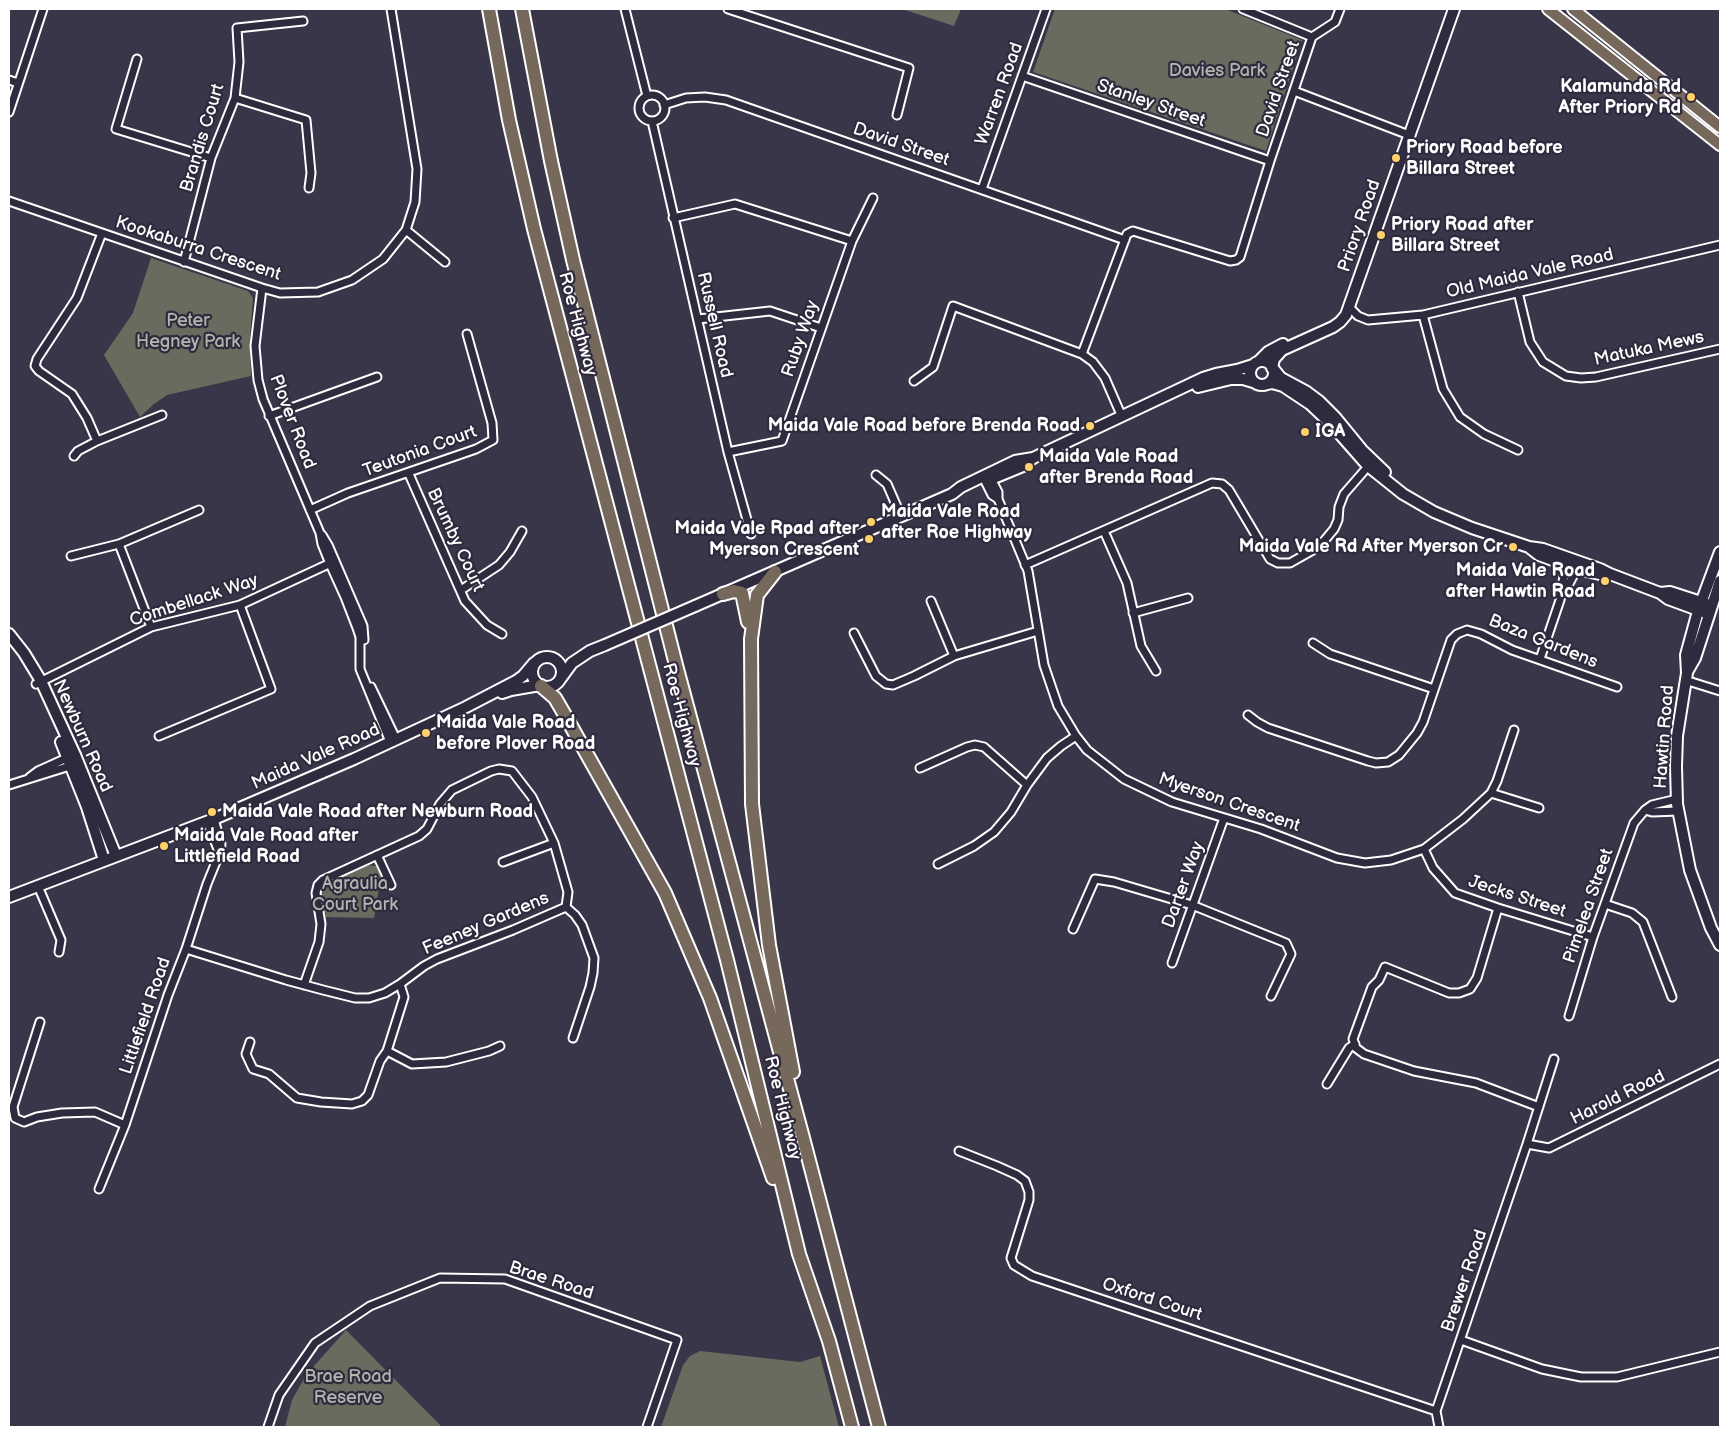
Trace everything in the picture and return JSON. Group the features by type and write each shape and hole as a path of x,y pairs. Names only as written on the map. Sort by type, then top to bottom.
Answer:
{"highway":[{"path":"483,9 509,120"},
{"name":"Roe Highway","path":"489,9 509,120 555,312 727,960 800,1254 829,1341 852,1427"},
{"name":"Roe Highway","path":"522,9 551,161 573,260 676,664 879,1427"},
{"path":"531,9 536,53 573,260"},
{"path":"775,572 757,595 754,606 751,639 752,804 769,946 788,1037 802,1134"},
{"path":"723,594 738,591 743,594 751,639"},
{"path":"540,686 555,698 665,893 710,998 800,1254"}],"main road":[{"name":"Priory Road","path":"1273,368 1274,358 1282,350 1340,322 1350,308 1454,9"},
{"path":"1548,9 1720,145"},
{"path":"1573,9 1720,127"},
{"name":"Priory Road","path":"1256,363 1267,353 1283,344 1324,331"},
{"path":"590,651 572,663 554,686 540,686 533,678 531,673 534,663 538,659 548,656 569,657 606,645 952,494 960,487 987,478 1020,459 1033,458 1152,404 1204,378 1238,370 1256,363 1267,362 1282,378 1308,392 1319,401 1371,464"},
{"path":"1253,382 1250,375 1256,363"},
{"path":"1267,384 1272,379 1273,368"},
{"path":"1152,404 1216,382 1239,378 1261,385 1283,386 1310,404 1403,494 1450,520 1529,548 1543,549 1579,566 1600,569 1660,592 1670,592 1700,607 1711,610"},
{"name":"Hawtin Road","path":"1720,552 1700,607 1686,655 1686,676 1678,736 1677,799 1690,870 1711,928 1720,946"},
{"name":"Hawtin Road","path":"1686,676 1695,658 1720,581"},
{"name":"Newburn Road","path":"9,634 24,653 39,682 116,856"},
{"name":"Newburn Road","path":"9,643 39,682"},
{"path":"548,656 553,657 561,665 561,679"},
{"name":"Maida Vale Road","path":"9,898 275,793 466,707 516,681 534,663"},
{"name":"Maida Vale Road","path":"466,707 511,690 540,686"},
{"name":"Newburn Road","path":"73,760 104,860"}],"street":[{"path":"9,112 43,9"},
{"name":"Kookaburra Crescent","path":"9,201 184,262 280,293 318,292 352,280 383,259 406,230 415,202 416,169 391,9"},
{"path":"625,9 647,96"},
{"path":"728,9 909,68 897,115"},
{"name":"Warren Road","path":"982,189 1046,9"},
{"path":"1244,9 1312,37"},
{"name":"David Street","path":"664,105 686,98 705,97 726,100 1125,240 1127,234 1133,231 1230,261 1240,258 1270,161 1312,37 1335,22 1340,9"},
{"name":"Brandis Court","path":"184,262 211,158 235,98 239,62 237,28 303,21"},
{"path":"136,59 116,129 211,158"},
{"name":"Stanley Street","path":"1022,76 1270,161"},
{"path":"9,80 18,83"},
{"path":"1294,91 1409,135"},
{"path":"647,96 656,96 663,101 664,105 662,116 652,121 644,118 639,111 640,102 647,96"},
{"path":"235,98 306,120 311,173 309,188"},
{"name":"Russell Road","path":"652,121 728,452 751,534"},
{"name":"Ruby Way","path":"728,452 782,441 852,241 873,198"},
{"path":"673,218 735,204 852,241"},
{"path":"406,230 446,262"},
{"path":"97,441 87,418 72,394 39,371 35,366 37,358 77,298 102,233"},
{"path":"1082,354 1125,240"},
{"name":"Old Maida Vale Road","path":"1350,308 1358,316 1368,320 1423,315 1720,245"},
{"name":"Plover Road","path":"262,288 256,325 255,346 258,380 269,416 320,533 322,544 363,626 364,665 393,740"},
{"name":"Matuka Mews","path":"1518,292 1530,342 1544,362 1566,376 1596,377 1720,349"},
{"path":"914,380 933,367 953,306 1082,354 1093,362 1105,378 1122,417"},
{"path":"698,319 770,311 821,328"},
{"path":"1423,315 1443,388 1460,416 1484,434 1518,450"},
{"name":"Teutonia Court","path":"310,510 348,493 392,477 408,474 476,449 493,440 492,423 467,334"},
{"path":"269,416 378,377"},
{"path":"74,456 78,451 97,441 162,415"},
{"path":"1025,565 1212,483 1222,484 1228,490 1270,559 1278,563 1290,563 1313,550 1334,529 1344,494 1371,464"},
{"name":"Brumby Court","path":"408,474 465,601 472,611 487,625 502,634"},
{"path":"876,474 887,484 901,516"},
{"name":"Myerson Crescent","path":"987,478 998,492 998,499 1028,571 1044,665 1052,692 1066,720 1087,750 1124,779 1172,802 1261,829 1337,858 1365,863 1391,860 1424,849 1463,819 1491,793 1497,781 1514,730"},
{"path":"71,556 119,544 200,510"},
{"path":"461,590 500,565 522,531"},
{"path":"1104,531 1127,583 1141,646 1156,671"},
{"path":"119,544 151,627"},
{"name":"Combellack Way","path":"39,682 151,627 240,605 332,562"},
{"path":"1540,660 1560,600 1568,562"},
{"path":"1560,600 1579,566"},
{"path":"1133,613 1188,598"},
{"path":"931,602 954,656"},
{"path":"159,736 271,689 240,605"},
{"name":"Baza Gardens","path":"1248,715 1268,728 1368,761 1382,763 1393,759 1399,755 1417,733 1423,722 1451,640 1455,635 1470,630 1507,648 1618,687"},
{"path":"854,633 876,676 886,684 893,685 954,656 1038,631"},
{"path":"1313,643 1330,654 1434,688"},
{"path":"1686,676 1720,691"},
{"path":"938,864 974,846 994,832 1011,812 1027,785 1053,752 1076,736"},
{"path":"920,768 967,747 975,745 984,746 1027,785"},
{"path":"9,785 40,776 73,760"},
{"name":"Feeney Gardens","path":"186,949 304,985 355,998 362,998 377,996 400,984 437,959 514,930 566,907 568,892 554,843 532,797 512,771 506,769 491,771 452,790 440,804 427,829 419,836 377,855"},
{"path":"1491,793 1539,808"},
{"path":"1645,810 1652,805 1677,799"},
{"path":"1645,810 1652,812 1678,811"},
{"name":"Pimelea Street","path":"1569,1016 1592,937 1604,904 1634,823 1645,810"},
{"name":"Darter Way","path":"1172,963 1224,818"},
{"name":"Littlefield Road","path":"99,1190 125,1125 168,995 220,852 222,844 210,820"},
{"path":"503,862 554,843"},
{"name":"Jecks Street","path":"1424,849 1433,868 1455,893 1592,937"},
{"path":"304,985 319,942 321,924 316,893 318,885 323,880 377,855 391,885"},
{"path":"1073,929 1095,879 1114,882 1192,905 1286,943 1291,954 1271,996"},
{"path":"38,886 61,940 60,952"},
{"path":"1604,904 1632,913 1643,922 1672,997"},
{"path":"566,907 576,915 582,925 594,958 590,987 574,1038"},
{"path":"1498,908 1477,978 1470,988 1459,994 1449,994 1385,967 1380,980 1372,987 1353,1039 1356,1048 1364,1054 1414,1071 1476,1083 1539,1107"},
{"path":"250,1042 246,1054 254,1070 269,1074 297,1098 352,1104 362,1102 365,1099 380,1060 387,1051 404,996 400,984"},
{"path":"40,1022 12,1107 15,1118 24,1122 37,1117 62,1113 95,1112 125,1125"},
{"path":"1327,1084 1349,1048 1355,1044"},
{"path":"387,1051 412,1064 446,1062 500,1046"},
{"name":"Brewer Road","path":"1439,1427 1436,1410 1554,1059"},
{"name":"Harold Road","path":"1527,1144 1549,1148 1720,1064"},
{"name":"Oxford Court","path":"959,1151 1017,1175 1025,1182 1029,1192 1029,1200 1011,1258 1014,1265 1032,1276 1436,1410"},
{"name":"Brae Road","path":"268,1427 279,1395 315,1343 370,1306 440,1278 505,1279 677,1340 647,1427"},
{"path":"1461,1340 1542,1369 1581,1377 1617,1377 1720,1352"}],"green space":[{"path":"902,9 961,9 954,26"},
{"name":"Davies Park","path":"1055,9 1225,9 1302,40 1266,151 1033,72"},
{"name":"Peter Hegney Park","path":"151,258 248,291 253,298 250,337 251,376 167,395 140,417 104,355 133,313"},
{"name":"Agraulia Court Park","path":"366,865 376,866 381,876 374,918 325,917 326,914 320,902 319,892 321,888 330,881"},
{"name":"Brae Road Reserve","path":"346,1330 442,1427 285,1427 292,1400 306,1375"},
{"path":"700,1351 800,1362 820,1356 839,1427 661,1427 683,1365 690,1356"}],"place":[{"name":"Kalamunda Rd After Priory Rd","path":"1691,97"},
{"name":"Priory Road before Billara Street","path":"1396,158"},
{"name":"Priory Road after Billara Street","path":"1381,235"},
{"name":"Maida Vale Road before Brenda Road","path":"1090,426"},
{"name":"IGA","path":"1305,432"},
{"name":"Maida Vale Road after Brenda Road","path":"1029,467"},
{"name":"Maida Vale Road after Roe Highway","path":"871,522"},
{"name":"Maida Vale Rpad after Myerson Crescent","path":"869,539"},
{"name":"Maida Vale Rd After Myerson Cr","path":"1513,547"},
{"name":"Maida Vale Road after Hawtin Road","path":"1605,581"},
{"name":"Maida Vale Road before Plover Road","path":"426,733"},
{"name":"Maida Vale Road after Newburn Road","path":"212,812"},
{"name":"Maida Vale Road after Littlefield Road","path":"164,846"}]}
